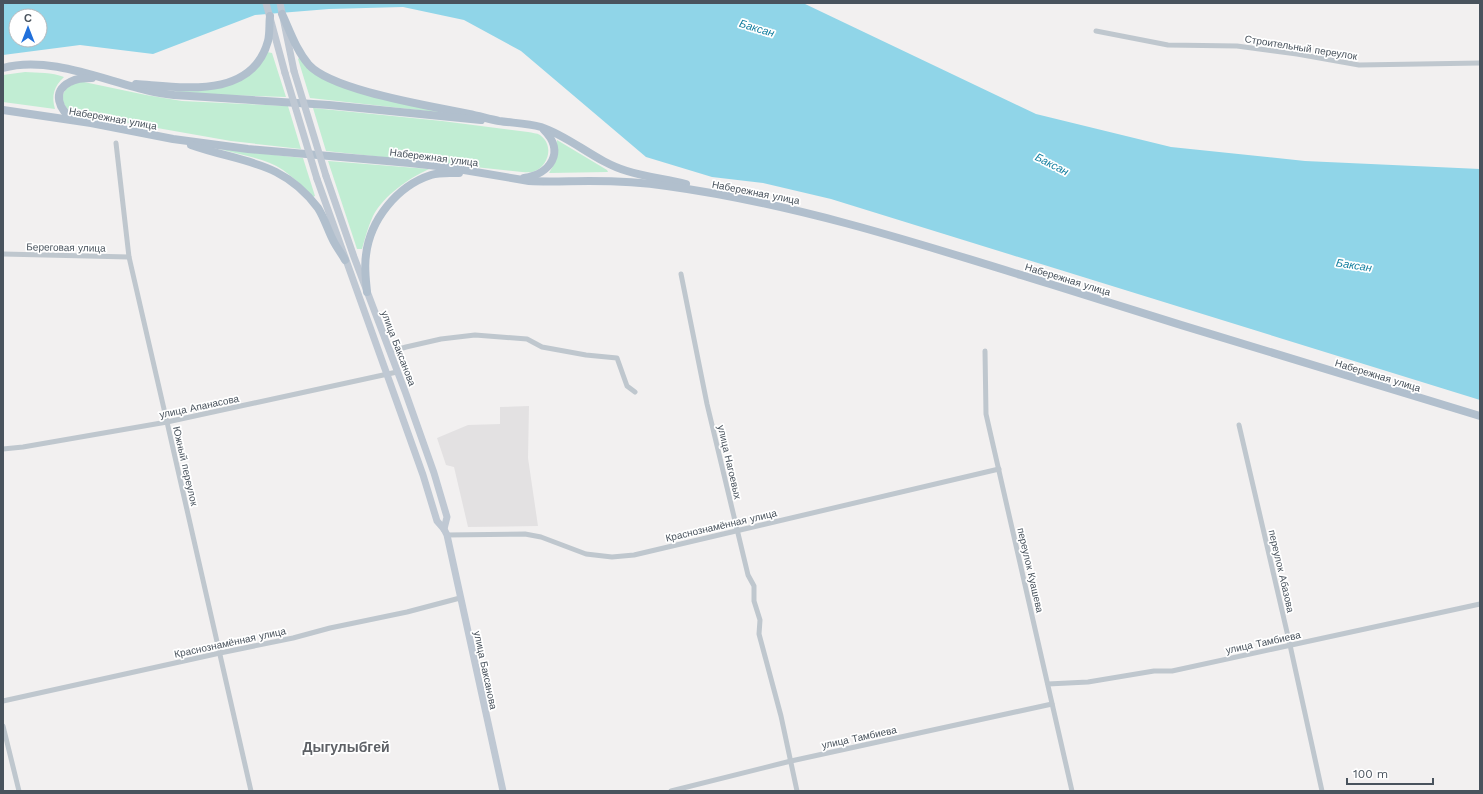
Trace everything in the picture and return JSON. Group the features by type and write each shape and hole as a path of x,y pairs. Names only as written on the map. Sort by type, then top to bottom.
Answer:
{"main road":[{"name":"улица Баксанова","path":"266,3 285,73 317,178 438,521 446,532"},
{"name":"улица Баксанова","path":"280,3 294,71 326,176 434,473 447,517 446,532 503,791"},
{"path":"282,14 302,55 309,65 318,73 329,79 381,95 498,121 541,127 570,141 596,157 626,171 732,194 763,203"},
{"path":"121,82 197,87 229,83 240,78 249,71 261,57 268,39 270,16"},
{"path":"3,68 25,65 64,69 174,96 329,105 468,120 498,121"},
{"path":"76,121 67,116 60,105 60,93 63,87 82,78 105,78"},
{"name":"Набережная улица","path":"3,110 76,121 173,139 256,149 410,162 543,182 635,182 763,203 798,211 972,260 1480,416"},
{"path":"517,179 538,175 549,167 553,160 554,153 551,139 541,127"},
{"path":"173,139 264,166 285,178 303,193 318,209 326,222 334,241 346,260"},
{"path":"367,292 365,263 367,248 379,218 393,200 408,187 431,175 441,173 483,173"}],"street":[{"name":"Строительный переулок","path":"1096,31 1168,45 1237,46 1297,54 1359,65 1480,63"},
{"name":"Южный переулок","path":"116,142 128,257 251,791"},
{"name":"Береговая улица","path":"3,254 128,257"},
{"name":"улица Нагоевых","path":"682,274 707,404 748,575 754,586 754,601 760,620 759,634 769,668 797,791"},
{"path":"390,352 442,339 475,336 527,339 542,347 586,356 617,358 627,386 635,392"},
{"name":"переулок Куашева","path":"985,351 986,414 1072,791"},
{"name":"улица Апанасова","path":"3,449 167,422 398,372"},
{"name":"переулок Абазова","path":"1239,425 1322,791"},
{"name":"Краснознамённая улица","path":"446,532 525,534 541,537 586,554 612,557 634,555 999,469"},
{"name":"Краснознамённая улица","path":"3,702 293,638 330,628 399,614 460,598"},
{"name":"улица Тамбиева","path":"1048,684 1088,682 1154,671 1172,671 1480,604"},
{"name":"улица Тамбиева","path":"671,791 791,761 1052,704"},
{"path":"3,726 19,791"}],"shaded area":[{"path":"529,406 528,458 538,526 468,527 454,467 446,465 437,438 468,425 500,424 500,407"}],"green space":[{"path":"267,52 272,53 286,97 218,95 170,91 233,84"},
{"path":"300,57 316,75 445,113 310,98 298,59"},
{"path":"25,72 50,73 64,77 54,92 53,100 55,109 3,102 3,75"},
{"path":"77,82 84,82 182,101 288,106 301,149 231,141 72,113 64,104 63,96 67,88"},
{"path":"313,108 442,121 534,133 540,135 544,139 547,144 548,154 544,164 540,168 533,172 522,172 326,151"},
{"path":"557,140 608,172 549,173 556,161"},
{"path":"219,149 303,158 315,196 313,197 295,179 283,170 268,162"},
{"path":"328,161 429,169 397,188 383,201 373,216 362,249 357,249"}],"water":[{"name":"Баксан","path":"3,3 803,3 1036,114 1171,147 1305,161 1480,169 1480,400 831,199 763,183 712,177 646,157 521,51 464,20 403,7 329,9 255,15 153,54 80,45 3,55"}],"district":[{"name":"Дыгулыбгей","path":"346,747"}]}
